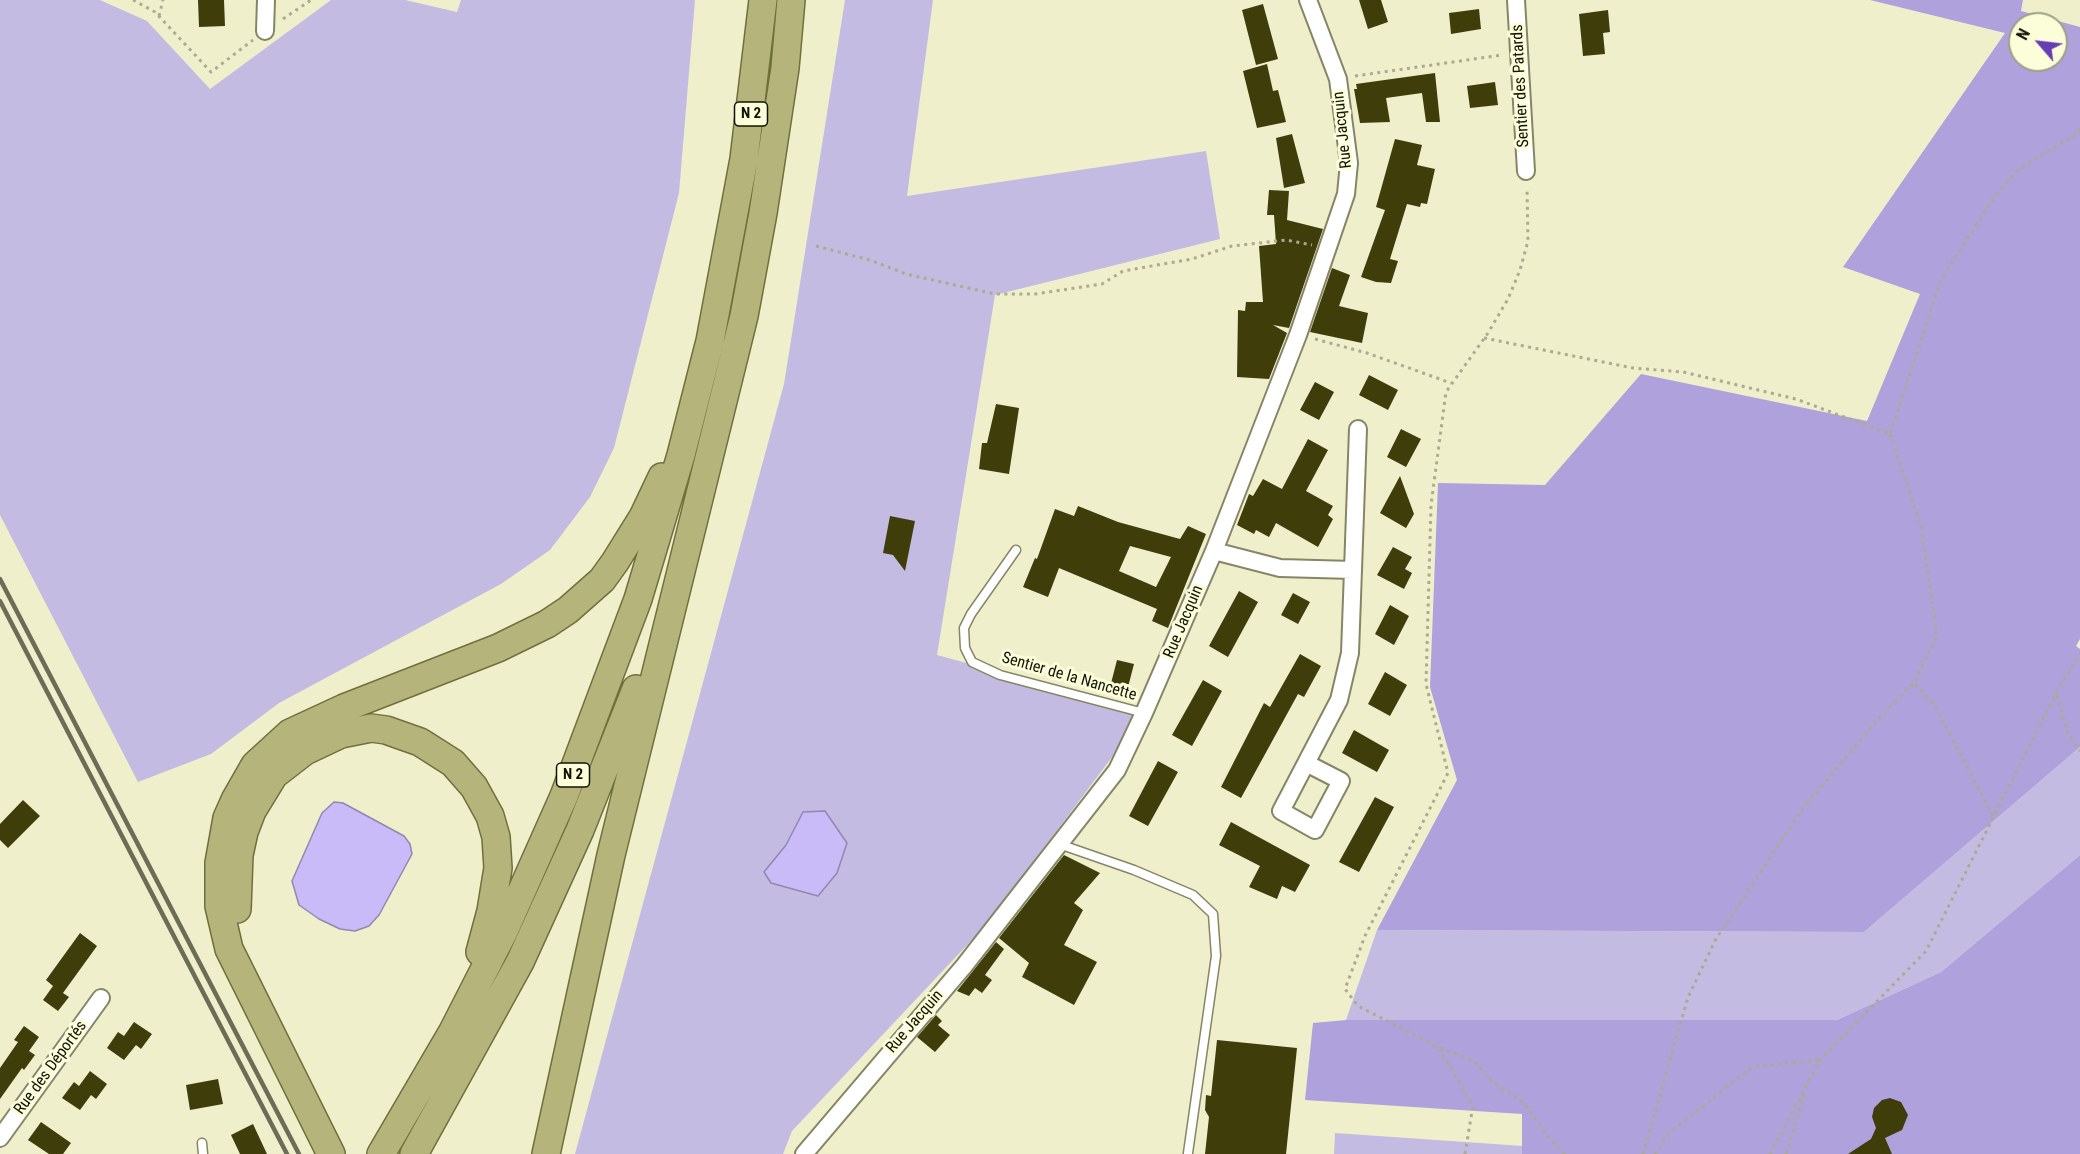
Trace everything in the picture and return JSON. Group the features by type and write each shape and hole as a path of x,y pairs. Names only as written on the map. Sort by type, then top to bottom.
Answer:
{"highway":[{"name":"N 2","path":"381,1154 453,1031 504,931 593,724 645,579 681,455 723,281 744,159 764,0"},
{"name":"N 2","path":"414,1154 486,1028 551,896 629,706 690,529 729,382 764,213 785,69 791,0"},
{"path":"331,1154 229,949 219,906 219,863 227,818 235,800 255,765 290,733 344,708 521,638 547,624 585,596 615,562 643,516 679,436 703,370"},
{"path":"546,1154 610,855 690,529"},
{"path":"343,1154 249,961 237,903 239,855 252,812 274,775 289,762 322,742 341,734 371,728 401,734 420,742 453,763 464,775 490,816 498,852 496,887 480,953 453,1031"}],"street":[{"path":"265,31 266,0"},
{"name":"Rue Jacquin","path":"804,1154 964,966 1117,770 1144,713 1214,551 1299,335 1330,248 1346,194 1349,163 1338,79 1308,0"},
{"name":"Sentier des Patards","path":"1516,0 1526,171"},
{"path":"1306,763 1339,700 1350,653 1358,429"},
{"path":"1214,551 1280,568 1353,570"},
{"name":"Rue des Déportés","path":"0,1138 101,998"}],"lane":[{"name":"Sentier de la Nancette","path":"1016,550 971,614 964,628 964,648 972,662 1000,675 1144,713"},
{"path":"1059,844 1134,870 1193,895 1214,914 1216,956 1188,1153"},
{"path":"202,1143 203,1154"}],"path":[{"path":"133,0 159,17 211,72 311,0"},
{"path":"159,17 163,0"},
{"path":"1338,79 1519,53"},
{"path":"1643,1154 1688,996 1716,939 1803,808 1879,718 1914,683 1937,636 1921,526 1890,434 1941,280 1994,197 2020,168 2077,134 2080,129"},
{"path":"1526,171 1528,241 1508,298 1484,338 1446,392 1431,505 1426,684 1448,773 1365,936 1345,989 1358,1006 1438,1047 1474,1062 1488,1078 1524,1103 1549,1138 1565,1154"},
{"path":"816,246 870,260 906,274 995,294 1035,294 1102,284 1123,271 1192,259 1232,246 1286,240 1330,248"},
{"path":"1299,335 1367,352 1451,383"},
{"path":"1484,338 1633,368 1683,372 1796,399 1890,434"},
{"path":"1770,1154 1821,1060 1926,951 2056,693 2080,654"},
{"path":"1914,683 1934,704 1993,816"},
{"path":"2056,693 2068,734 2080,751"},
{"path":"1438,1047 1473,1105 1465,1154"},
{"path":"1655,1154 1668,1134 1752,1067 1821,1060"},
{"path":"1786,1154 1807,1084"}],"shaded area":[{"path":"0,0 100,0 147,21 210,89 331,0 405,0 457,12 461,0 695,0 679,193 614,448 590,497 550,550 501,584 279,703 211,754 138,782 0,515"},
{"path":"845,0 933,0 907,196 1206,151 1220,239 995,295 937,655 1146,712 985,926 792,1131 783,1154 575,1154 784,384"},
{"path":"1870,0 2023,0 2021,11 2025,12 2008,12 2008,72 2068,72 2068,24 2080,27 2080,639 2076,646 2080,649 2080,747 1864,932 1377,930 1457,780 1430,687 1438,483 1545,485 1641,374 1867,421 1920,294 1843,267 2005,33"},
{"path":"2080,747 2080,855 1941,972 1837,1020 1346,1020 1377,930 1864,932"},
{"path":"334,802 343,803 404,836 410,844 412,854 379,915 369,926 355,931 340,929 319,919 299,905 292,881 322,813"},
{"path":"825,811 847,843 837,873 818,896 771,883 764,872 786,845 803,812"},
{"path":"2080,855 2080,1154 1522,1154 1522,1114 1305,1100 1313,1023 1346,1020 1837,1020 1941,972"},
{"path":"1335,1133 1523,1146 1522,1154 1334,1154"}],"building":[{"path":"198,0 224,0 225,26 199,27"},
{"path":"1359,0 1381,0 1388,22 1368,29"},
{"path":"1263,4 1278,59 1256,65 1242,10"},
{"path":"1479,9 1481,29 1451,34 1449,13"},
{"path":"1608,10 1610,32 1603,33 1605,54 1583,56 1579,14"},
{"path":"1267,64 1273,91 1278,90 1286,122 1257,128 1243,71"},
{"path":"1435,73 1440,122 1426,122 1422,93 1386,98 1390,122 1360,123 1354,89 1357,89 1356,84"},
{"path":"1495,82 1498,105 1470,108 1467,86"},
{"path":"1292,134 1305,183 1284,188 1276,138"},
{"path":"1395,139 1422,145 1417,165 1435,169 1427,204 1421,203 1420,207 1407,204 1390,259 1398,261 1391,283 1376,282 1361,277 1385,210 1376,207"},
{"path":"1269,190 1289,191 1287,220 1323,229 1289,328 1273,325 1287,333 1269,379 1237,377 1238,310 1245,311 1246,302 1263,302 1259,246 1276,244 1274,215 1267,215"},
{"path":"1332,268 1350,275 1339,306 1368,313 1362,343 1310,332"},
{"path":"1369,375 1398,390 1388,410 1359,395"},
{"path":"1315,382 1334,392 1319,420 1300,410"},
{"path":"996,404 1019,408 1009,474 979,469 982,443 987,443"},
{"path":"1401,429 1421,439 1406,467 1387,457"},
{"path":"1308,439 1328,450 1306,491 1333,506 1328,515 1333,519 1318,547 1276,523 1269,537 1256,530 1254,534 1237,525 1249,494 1253,496 1263,479 1282,489"},
{"path":"1400,476 1414,514 1406,528 1380,513"},
{"path":"1078,506 1118,522 1180,539 1188,526 1206,534 1168,628 1152,621 1157,609 1059,568 1048,597 1023,587 1035,558 1037,559 1055,509 1074,516","holes":["1130,546 1171,557 1156,587 1119,571"]},
{"path":"890,516 915,521 905,571 893,555 883,553"},
{"path":"1393,547 1412,557 1405,569 1412,573 1404,589 1377,575"},
{"path":"1239,591 1258,602 1228,657 1209,646"},
{"path":"1293,593 1310,602 1298,624 1281,615"},
{"path":"1390,605 1409,616 1394,645 1375,634"},
{"path":"1300,654 1321,666 1304,697 1298,694 1241,798 1221,787 1264,703 1270,707"},
{"path":"1117,660 1134,664 1126,695 1109,691"},
{"path":"1385,672 1407,685 1390,716 1368,704"},
{"path":"1203,680 1222,691 1192,746 1172,735"},
{"path":"1354,730 1389,750 1377,772 1342,753"},
{"path":"1158,761 1178,772 1148,826 1129,816"},
{"path":"1375,797 1394,807 1359,872 1339,862"},
{"path":"23,800 40,816 8,848 0,840 0,824"},
{"path":"1231,822 1310,865 1295,892 1282,886 1277,899 1249,887 1260,866 1219,845"},
{"path":"1064,855 1100,873 1074,903 1083,910 1064,945 1097,962 1074,1005 1022,977 1029,963 999,938"},
{"path":"80,933 97,946 63,993 69,997 58,1011 43,1000 53,986 46,980"},
{"path":"996,942 1004,949 985,975 992,980 982,993 975,988 969,996 957,991"},
{"path":"936,1015 942,1021 938,1025 950,1035 935,1052 917,1037"},
{"path":"134,1022 152,1034 141,1049 136,1045 124,1060 107,1048 118,1032 124,1036"},
{"path":"24,1026 39,1037 29,1051 35,1055 24,1070 22,1068 0,1099 0,1068 18,1042 14,1040"},
{"path":"1217,1040 1297,1048 1286,1154 1205,1154 1209,1117 1205,1110 1206,1095 1211,1096"},
{"path":"90,1071 107,1084 96,1099 91,1095 80,1110 62,1098 74,1082 79,1086"},
{"path":"218,1079 223,1104 190,1110 186,1085"},
{"path":"1890,1098 1901,1102 1908,1115 1902,1130 1885,1138 1892,1154 1848,1154 1871,1139 1876,1128 1872,1117 1874,1108 1882,1100"},
{"path":"41,1122 71,1143 63,1154 49,1154 28,1140"},
{"path":"253,1124 267,1154 240,1154 231,1135"}],"railway":[{"path":"0,579 299,1154"},
{"path":"0,601 287,1154"}]}
